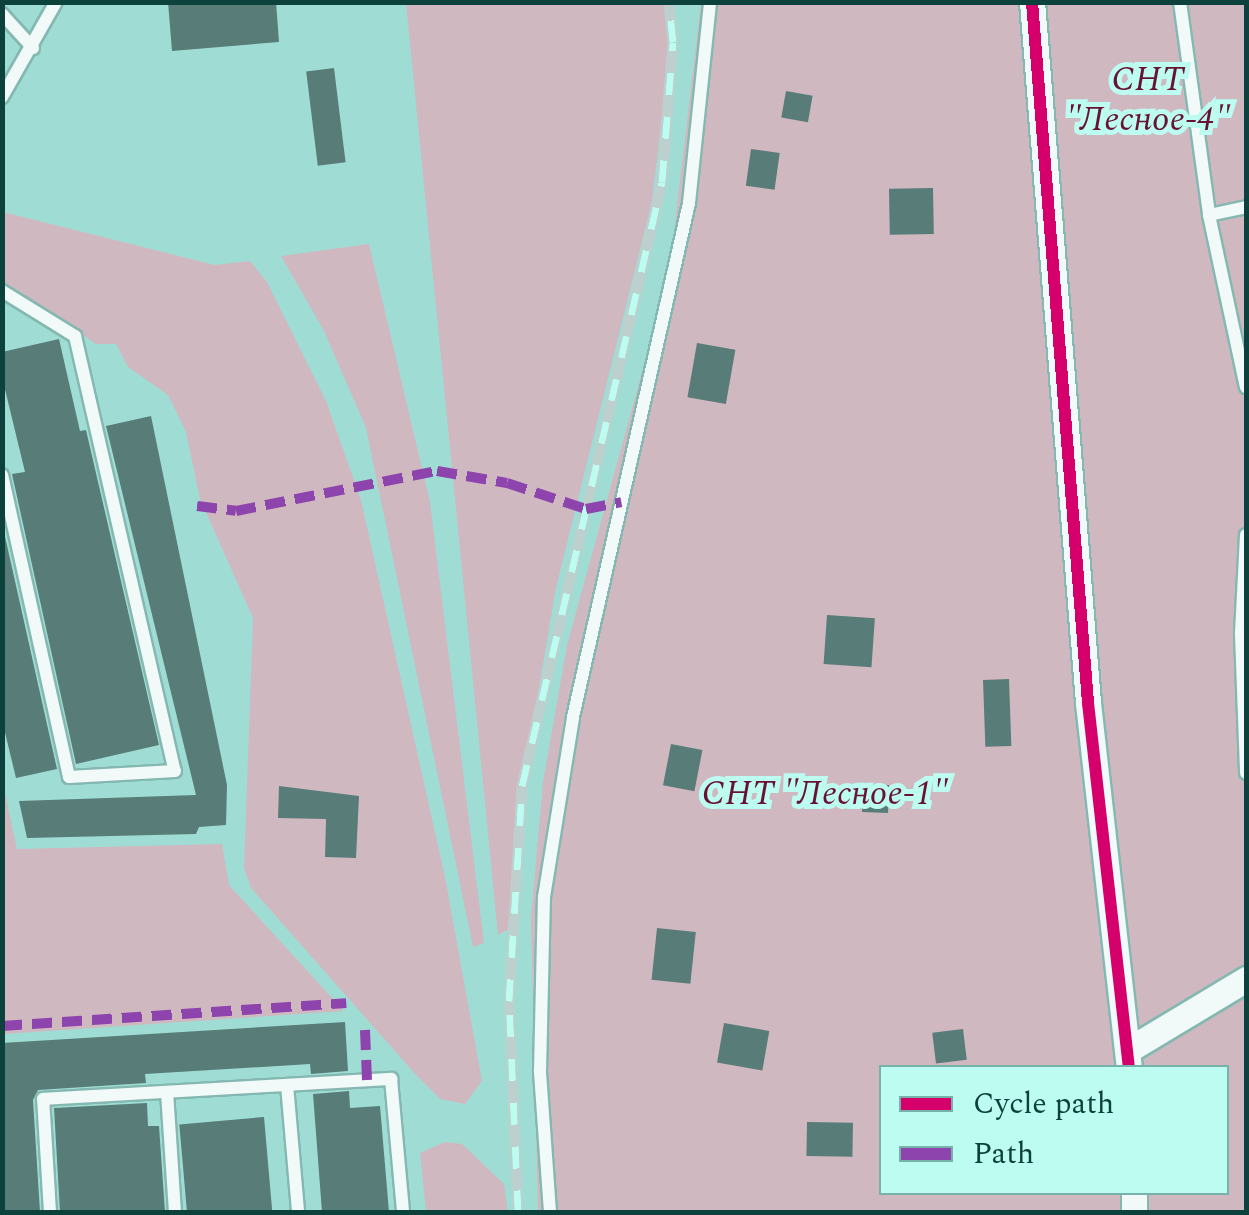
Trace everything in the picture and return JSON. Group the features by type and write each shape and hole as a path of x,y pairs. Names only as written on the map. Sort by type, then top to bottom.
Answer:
{"street":[{"path":"1032,2 1088,703 1129,1059 1246,979"}],"lane":[{"path":"2,97 34,48 56,2"},
{"path":"550,1212 540,1071 544,897 573,717 689,203 710,2"},
{"path":"1180,2 1209,214 1246,387"},
{"path":"2,14 34,48"},
{"path":"1209,214 1246,207"},
{"path":"2,291 75,336 176,771 69,777 2,475"},
{"path":"1246,535 1246,773"},
{"path":"50,1212 42,1099 391,1079 402,1212"},
{"path":"288,1085 298,1212"},
{"path":"167,1092 175,1212"}],"green space":[{"path":"406,3 664,3 670,51 652,201 556,588 524,776 512,927 498,935"},
{"name":"СНТ \"Лесное-1\"","path":"701,3 1246,3 1246,1212 538,1212 531,918 543,782 567,645 669,274"},
{"path":"3,212 215,265 250,261 267,282 326,401 361,500 445,877 482,1081 465,1104 440,1099 416,1075 251,888 244,868 253,618 200,499 186,432 168,395 128,367 116,344 96,344 3,282"},
{"path":"369,244 430,502 484,943 473,947 366,428 324,331 281,256"},
{"path":"3,784 17,849 222,844 229,885 344,1011 3,1034"},
{"path":"445,1142 462,1144 504,1184 508,1212 426,1212 420,1153"}],"building":[{"path":"168,2 276,2 279,42 172,51"},
{"path":"334,68 346,162 318,166 306,71"},
{"path":"786,91 813,96 808,122 781,118"},
{"path":"751,149 780,153 775,190 746,186"},
{"path":"933,188 934,234 890,235 889,189"},
{"path":"59,339 80,431 86,430 159,745 76,764 12,474 25,472 2,377 2,352"},
{"path":"697,343 735,350 726,404 687,397"},
{"path":"151,416 227,785 226,825 199,827 196,834 27,838 19,801 196,795 106,426"},
{"path":"2,523 57,769 16,778 2,720"},
{"path":"827,615 875,618 871,667 824,664"},
{"path":"1009,679 1011,746 985,747 983,680"},
{"path":"671,744 702,750 694,791 663,785"},
{"path":"863,784 889,785 888,813 862,812"},
{"path":"279,786 359,796 356,858 325,857 326,819 278,818"},
{"path":"657,928 696,932 690,984 652,980"},
{"path":"345,1022 348,1071 311,1074 310,1064 145,1074 146,1083 38,1090 33,1100 40,1212 2,1212 2,1043"},
{"path":"724,1023 769,1031 762,1070 717,1062"},
{"path":"963,1029 967,1060 936,1064 932,1033"},
{"path":"349,1091 350,1108 380,1106 389,1212 322,1212 313,1094"},
{"path":"147,1103 148,1126 159,1126 165,1212 60,1212 54,1108"},
{"path":"264,1117 272,1212 187,1212 179,1124"},
{"path":"807,1122 853,1123 852,1157 806,1156"}],"railway":[{"path":"518,1212 509,1001 522,786 662,182 673,42 669,2"}],"marked path":[{"path":"197,506 236,511 437,471 507,483 586,509 621,502"},
{"path":"2,1026 346,1003"},
{"path":"365,1030 367,1080"}],"cycle path":[{"path":"1032,2 1088,703 1129,1065"}],"park label":[{"name":"СНТ \"Лесное-4\"","path":"1148,100"}]}
